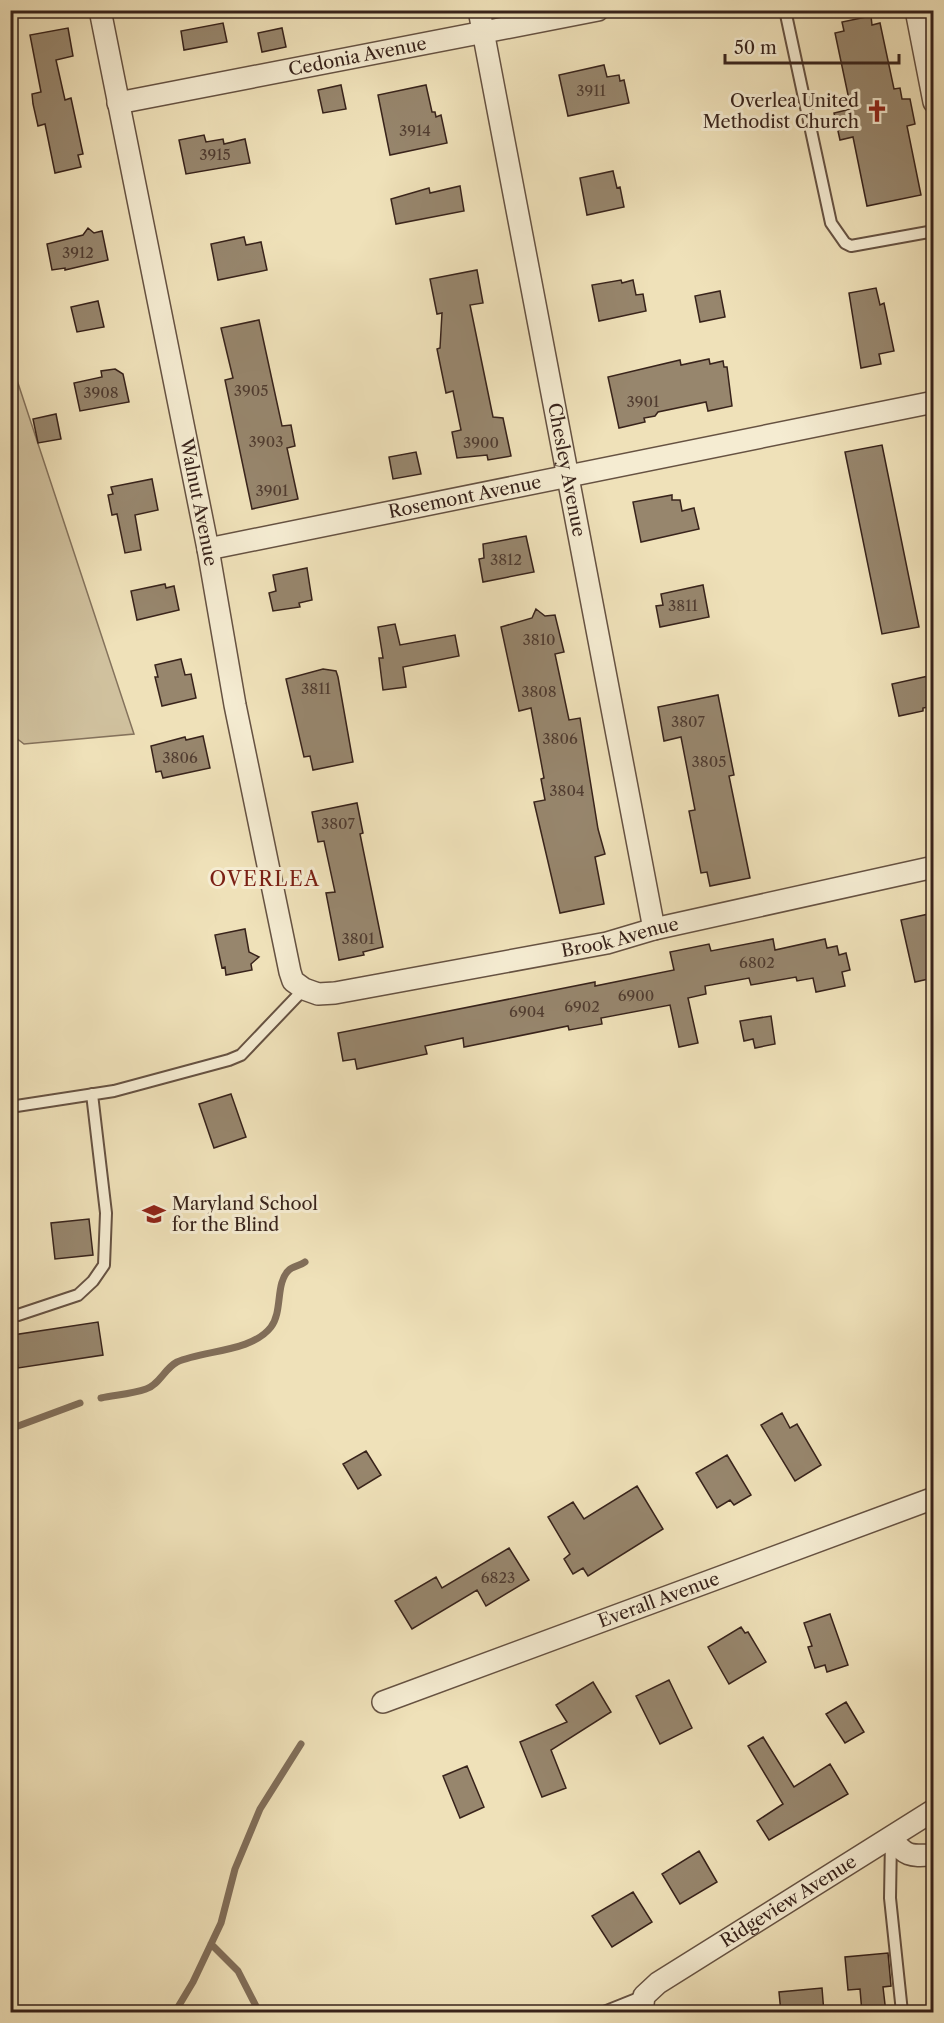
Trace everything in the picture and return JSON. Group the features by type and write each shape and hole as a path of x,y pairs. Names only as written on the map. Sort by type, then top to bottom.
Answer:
{"street":[{"name":"Walnut Avenue","path":"100,10 208,549 235,705 280,928 293,981 304,989"},
{"name":"Chesley Avenue","path":"479,10 654,929"},
{"name":"Cedonia Avenue","path":"118,103 598,10"},
{"path":"916,10 933,102"},
{"name":"Rosemont Avenue","path":"208,549 933,402"},
{"name":"Brook Avenue","path":"304,989 318,994 335,993 607,943 654,929 933,867"},
{"name":"Everall Avenue","path":"383,1702 933,1498"},
{"name":"Ridgeview Avenue","path":"643,2004 685,1965 933,1810"},
{"path":"891,1838 902,1852 910,1856 933,1855"}],"lane":[{"path":"785,10 831,222 838,234 851,246 933,231"},
{"path":"10,1107 114,1091 241,1055 304,989"},
{"path":"10,1314 18,1315 78,1295 93,1281 104,1265 106,1213 92,1094"},
{"path":"891,1838 890,1898 902,2013"},
{"path":"604,2013 643,2004"}],"shaded area":[{"path":"10,362 134,734 24,744 11,734"}],"building":[{"name":"Overlea United Methodist Church","path":"871,16 872,25 880,23 894,89 900,88 902,99 910,99 915,124 907,126 921,195 867,206 853,137 840,140 834,113 851,109 835,33 844,31 842,22"},
{"path":"223,23 227,42 184,50 181,31"},
{"path":"68,28 73,56 56,60 65,100 71,98 83,154 78,155 81,167 55,173 45,124 38,126 33,104 32,94 41,92 30,35"},
{"path":"282,28 286,47 262,52 258,33"},
{"path":"604,65 607,77 619,75 620,81 624,80 629,103 568,116 559,75"},
{"path":"341,85 346,109 323,113 318,90"},
{"path":"426,85 432,112 435,112 436,117 441,115 447,143 390,155 378,95"},
{"path":"204,135 206,142 223,139 224,144 245,139 250,163 186,174 179,140"},
{"path":"613,171 617,188 620,187 624,207 587,215 580,178"},
{"path":"460,186 464,211 396,224 391,199 429,188 430,193"},
{"path":"88,228 94,233 102,231 108,260 65,270 65,268 52,270 47,244 83,235"},
{"path":"244,237 246,245 261,242 267,270 218,280 211,244"},
{"path":"477,270 483,303 470,305 493,417 503,418 511,456 488,460 487,455 457,458 452,432 461,430 453,391 446,393 437,349 440,348 442,313 437,314 430,279"},
{"path":"621,280 622,283 633,280 636,295 643,294 646,311 599,321 592,285"},
{"path":"876,288 880,305 884,303 894,351 879,354 881,364 861,368 849,293"},
{"path":"720,291 725,317 700,322 695,296"},
{"path":"98,301 104,327 77,332 71,307"},
{"path":"259,320 282,426 291,425 295,446 287,448 298,499 252,509 225,380 233,378 221,328"},
{"path":"709,359 710,364 723,361 724,367 727,367 732,406 708,411 706,402 658,412 655,416 644,418 645,422 619,428 608,377 680,360 681,365"},
{"path":"115,369 123,374 129,402 80,411 74,383 102,377 101,371"},
{"path":"56,414 61,439 38,443 33,419"},
{"path":"882,445 919,627 882,634 845,452"},
{"path":"416,452 421,474 393,479 389,457"},
{"path":"152,479 158,510 135,515 141,550 125,553 117,514 112,515 108,495 113,494 111,487"},
{"path":"672,495 672,500 680,500 682,511 694,508 699,529 641,542 633,502"},
{"path":"526,536 534,572 483,582 479,559 484,558 483,544"},
{"path":"307,568 312,600 299,603 300,607 273,611 269,593 276,591 273,575"},
{"path":"165,584 166,588 174,586 179,610 137,620 131,591"},
{"path":"703,585 709,617 660,627 656,606 663,605 661,594"},
{"path":"536,609 545,616 555,615 564,652 555,654 569,720 580,718 598,829 605,854 595,857 604,904 560,913 534,802 545,800 541,779 544,778 531,708 519,711 501,627 532,618"},
{"path":"395,624 400,645 455,635 459,656 403,667 406,687 383,690 379,658 383,658 378,627"},
{"path":"181,659 185,675 191,674 196,698 162,706 155,677 158,677 155,665"},
{"path":"323,669 336,671 338,677 353,762 313,770 310,756 304,757 286,679"},
{"path":"933,675 933,706 923,708 923,711 899,716 892,684"},
{"path":"718,695 734,775 729,776 750,878 710,886 707,872 701,873 689,811 695,810 681,737 664,741 658,707"},
{"path":"203,736 210,768 163,778 161,771 156,772 151,746 185,737 186,740"},
{"path":"357,803 363,833 360,834 383,947 363,952 364,955 339,960 326,893 335,892 324,841 318,842 312,812"},
{"path":"933,913 933,936 928,937 931,949 928,950 933,978 915,982 901,920"},
{"path":"245,929 249,952 259,957 251,964 252,970 226,975 225,967 222,968 215,935"},
{"path":"773,939 775,950 825,939 827,948 837,946 839,955 846,953 850,970 842,972 845,986 816,992 813,978 797,981 796,977 751,985 749,978 705,986 706,994 688,998 698,1043 679,1047 670,1005 601,1018 602,1024 569,1030 568,1026 464,1047 463,1038 425,1046 427,1054 357,1069 355,1059 343,1061 338,1033 595,982 595,986 674,970 670,952 709,944 711,951"},
{"path":"771,1016 775,1044 755,1048 753,1039 744,1041 740,1021"},
{"path":"231,1094 246,1137 214,1148 199,1104"},
{"path":"89,1219 93,1255 55,1259 51,1223"},
{"path":"98,1322 103,1355 18,1368 13,1335"},
{"path":"782,1413 790,1428 797,1424 821,1465 795,1481 761,1425"},
{"path":"366,1451 381,1475 358,1489 343,1464"},
{"path":"727,1455 751,1495 734,1505 730,1500 717,1508 696,1473"},
{"path":"637,1486 663,1529 588,1576 583,1568 573,1574 564,1559 570,1554 548,1517 573,1502 584,1519"},
{"path":"509,1548 529,1580 486,1606 477,1590 412,1629 395,1601 436,1577 442,1588"},
{"path":"830,1614 848,1665 827,1672 825,1665 815,1668 808,1647 812,1646 804,1623"},
{"path":"741,1627 745,1633 748,1632 766,1662 729,1684 708,1647"},
{"path":"669,1680 692,1728 660,1744 636,1696"},
{"path":"593,1682 611,1712 551,1750 566,1788 542,1797 520,1742 567,1722 556,1705"},
{"path":"846,1702 864,1732 845,1743 826,1714"},
{"path":"763,1737 794,1787 830,1764 848,1794 769,1840 757,1821 783,1804 748,1746"},
{"path":"467,1766 484,1807 460,1818 443,1776"},
{"path":"699,1851 717,1882 680,1904 662,1874"},
{"path":"633,1892 652,1922 612,1947 592,1916"},
{"path":"888,1953 891,1986 883,1987 886,2013 862,2013 860,1989 848,1990 845,1957"},
{"path":"822,1988 824,2013 781,2013 779,1992"}],"waterway":[{"path":"101,1398 146,1389 155,1384 177,1362 240,1346 263,1335 275,1320 285,1276 291,1269 305,1262"},
{"path":"10,1429 80,1403"},
{"path":"175,2012 193,1982 221,1923 235,1869 260,1809 301,1744"},
{"path":"211,1944 238,1971 259,2012"}],"place":[{"name":"Overlea United Methodist Church","path":"877,111"},
{"name":"Maryland School for the Blind","path":"154,1214"}],"district":[{"name":"OVERLEA","path":"265,879"}]}
